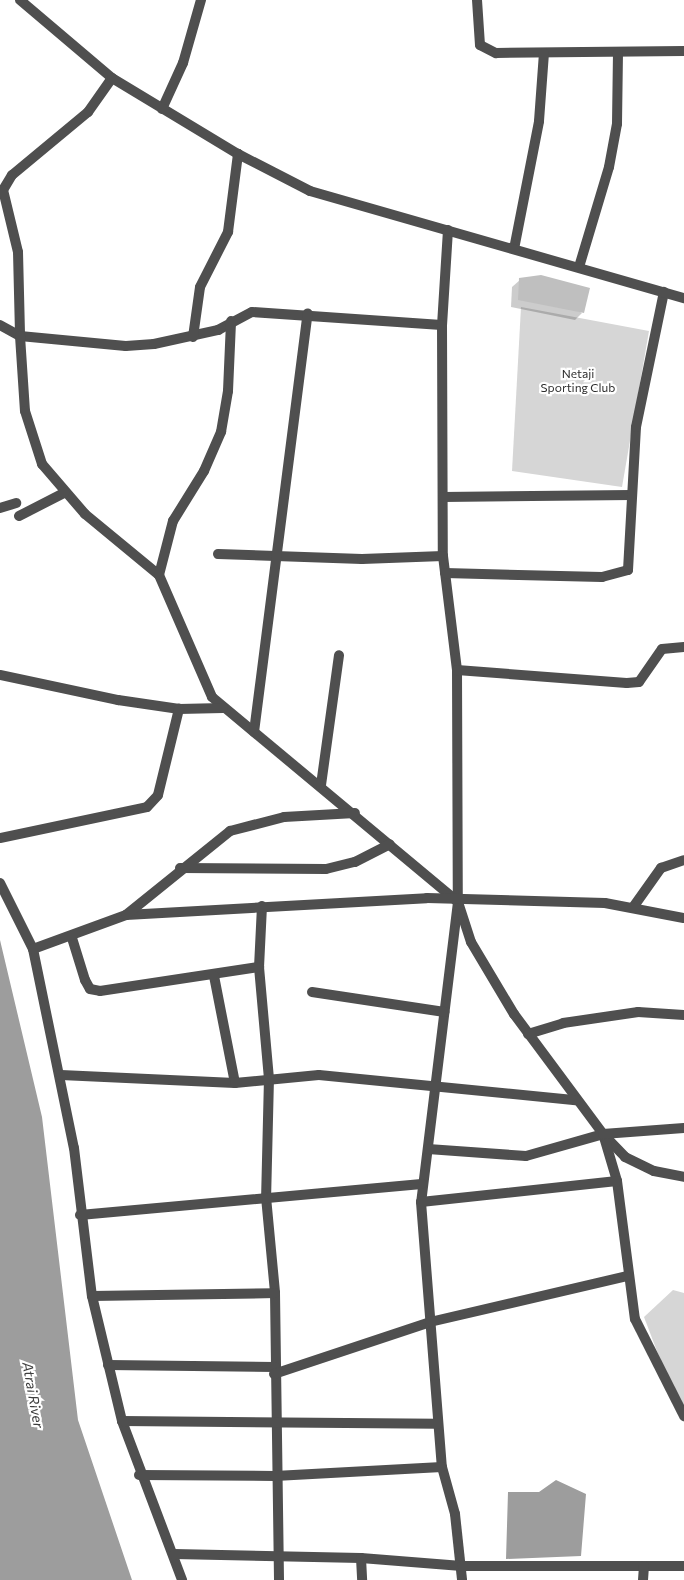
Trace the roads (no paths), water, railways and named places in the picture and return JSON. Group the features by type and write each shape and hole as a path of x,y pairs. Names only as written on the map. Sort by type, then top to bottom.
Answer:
{"street":[{"path":"20,0 112,78 238,154 310,191 684,298"},
{"path":"162,109 182,62 201,0"},
{"path":"477,0 477,37 486,50 544,53 684,51"},
{"path":"579,267 609,167 617,124 618,52"},
{"path":"514,249 539,120 544,53"},
{"path":"112,78 88,112 12,175 3,190 18,252 20,336 25,411 42,464 64,493 159,575 212,697 223,708 355,813 458,902 471,942 528,1034 603,1134 625,1157 654,1172 684,1177"},
{"path":"193,337 200,287 228,232 238,154"},
{"path":"448,230 442,325 443,556 457,670 458,902 421,1202 442,1467 455,1514 462,1580"},
{"path":"445,573 602,576 628,570 636,427 664,292"},
{"path":"0,325 20,336 126,346 193,337 218,330 231,321 252,312 308,313 442,325"},
{"path":"254,732 308,313"},
{"path":"159,575 173,520 204,471 221,432 228,391 231,321"},
{"path":"19,516 64,493"},
{"path":"443,497 632,496"},
{"path":"0,508 16,503"},
{"path":"218,554 278,557 443,556"},
{"path":"457,670 633,682 647,674 662,649 684,648"},
{"path":"321,786 339,655"},
{"path":"0,675 83,695 179,709 223,708"},
{"path":"0,838 147,807 158,795 179,709"},
{"path":"33,949 72,938 126,915 180,868 230,831 252,822 355,813"},
{"path":"180,868 326,869 355,862 390,844"},
{"path":"634,906 661,868 684,860"},
{"path":"0,883 33,949 61,1075 92,1296 122,1421 139,1475 174,1554 182,1580"},
{"path":"126,915 427,898 458,902 634,906 684,918"},
{"path":"262,906 259,967 269,1078 266,1197 275,1293 275,1476 279,1580"},
{"path":"72,938 90,989 214,976 259,967"},
{"path":"214,976 235,1083"},
{"path":"312,992 445,1012"},
{"path":"528,1034 562,1023 638,1012 684,1015"},
{"path":"61,1075 235,1083 269,1078 319,1075 576,1100"},
{"path":"428,1149 526,1156 603,1134 684,1128"},
{"path":"603,1134 617,1181 627,1276 635,1319 684,1416"},
{"path":"421,1202 617,1181"},
{"path":"80,1215 422,1184"},
{"path":"108,1365 274,1371 430,1322 627,1276"},
{"path":"92,1296 275,1293"},
{"path":"122,1421 438,1424"},
{"path":"139,1475 275,1476 442,1467"},
{"path":"174,1554 361,1558 462,1566 684,1566"},
{"path":"361,1558 362,1580"},
{"path":"643,1580 644,1566"}],"water":[{"name":"Atrai River","path":"0,940 42,1117 78,1420 132,1580 0,1580"},
{"path":"556,1480 586,1494 581,1556 506,1559 508,1492 539,1492"}],"park label":[{"name":"Netaji Sporting Club","path":"578,381"}]}
